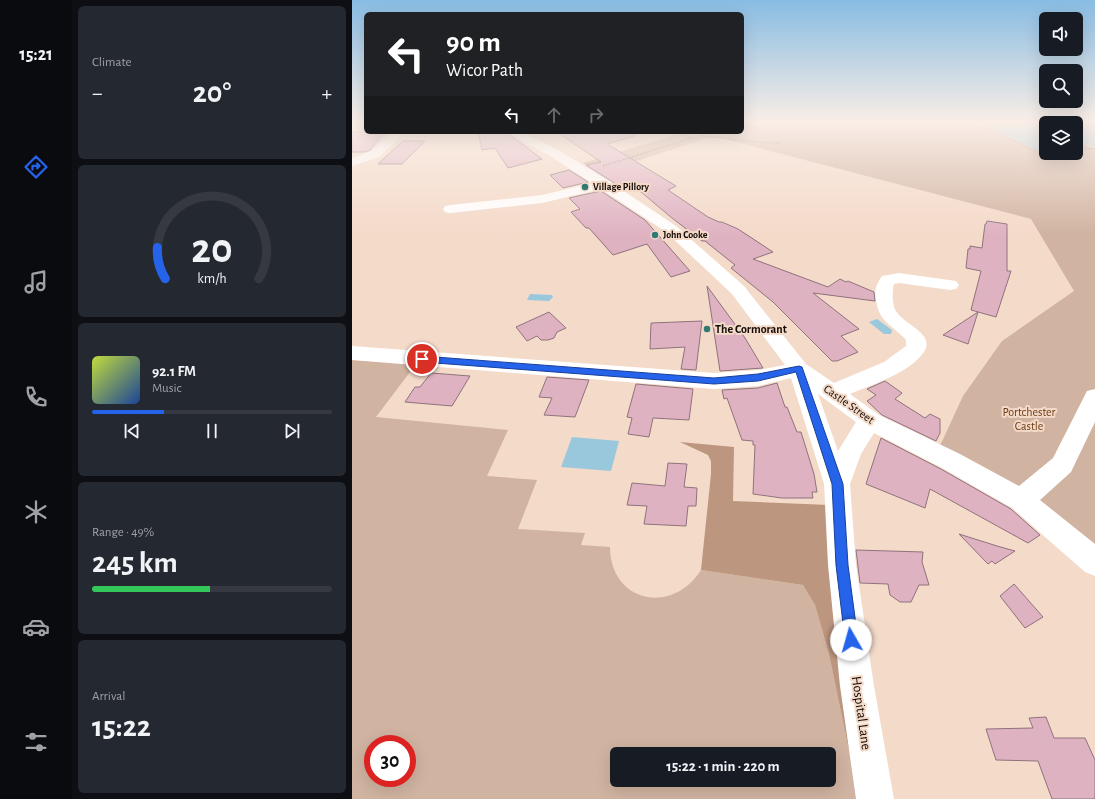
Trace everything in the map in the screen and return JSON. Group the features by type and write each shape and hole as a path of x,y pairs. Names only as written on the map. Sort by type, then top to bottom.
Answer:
{"street":[{"name":"Castle Street","path":"566,160 672,229 738,290 799,369 871,421 951,461 1021,500 1095,562"},
{"path":"352,165 352,173"},
{"path":"450,209 542,199 604,184"},
{"path":"833,393 902,361 916,348 916,342 912,334 891,318 886,312 884,288 888,280 899,278 950,285"},
{"path":"352,353 714,381 758,378 799,369"},
{"name":"Hospital Lane","path":"799,369 837,484 842,565 857,686 875,799"},
{"path":"1021,500 1062,465 1078,436 1095,397"},
{"path":"837,484 849,451 856,439 871,421"}],"path":[{"path":"584,172 621,160"}],"green space":[{"name":"Portchester Castle","path":"592,160 639,160 600,173 583,163"},
{"name":"Portchester Castle","path":"806,160 1095,160 1095,554 939,448 963,396 1002,341 1074,291 1031,219"},
{"path":"352,360 416,364 376,417 508,430 487,476 537,480 518,529 585,533 581,545 610,547 613,566 620,580 631,591 645,596 659,597 675,594 689,584 701,570 803,585 815,605 829,654 859,799 352,799"}],"shaded area":[{"path":"680,442 734,447 733,501 829,505 859,799 829,654 815,605 803,585 701,570 711,461 708,455"}],"water":[{"path":"530,294 552,295 553,297 549,301 527,300"},
{"path":"877,319 892,330 891,334 884,334 869,322"},
{"path":"572,437 619,441 611,471 561,467"}],"building":[{"path":"382,160 406,160 402,164 378,164"},
{"path":"503,160 537,160 508,168"},
{"path":"598,160 634,160 676,186 668,190 708,217 738,229 773,252 753,259 828,287 840,279 874,292 875,301 813,293 859,329 841,336 858,352 837,361 832,361 773,302 731,268 735,265 705,241 702,241 672,218 635,187 634,188 624,181 619,186 586,165 601,162"},
{"path":"569,170 588,182 563,188 550,175"},
{"path":"601,191 645,220 690,271 671,277 647,244 613,255 589,228 586,228 571,212 580,209 569,198"},
{"path":"987,221 1007,224 1007,271 1011,271 996,317 971,310 981,271 966,268 968,249 970,249 970,246 982,248 985,224"},
{"path":"707,286 745,338 763,368 720,371"},
{"path":"549,312 566,328 557,332 554,338 548,340 541,340 537,336 527,341 516,327"},
{"path":"978,312 968,344 943,335"},
{"path":"702,321 696,370 681,369 685,347 650,349 651,323"},
{"path":"431,373 470,376 452,406 405,402 415,387 420,387"},
{"path":"547,377 589,380 575,417 544,415 552,398 539,397"},
{"path":"885,381 902,393 895,399 925,418 930,414 940,419 940,433 936,441 882,415 867,401 876,395 867,389"},
{"path":"777,383 785,407 787,407 797,432 801,432 814,474 817,492 812,492 813,498 782,498 753,494 755,445 753,445 753,441 742,440 727,398 724,399 722,390 758,388"},
{"path":"636,384 693,389 689,420 653,418 649,437 628,434 632,418 627,417"},
{"path":"881,438 941,469 1011,509 1040,535 1028,543 930,489 925,508 866,484"},
{"path":"668,463 687,464 684,487 697,488 696,506 688,506 686,526 644,524 647,506 627,505 632,483 665,486"},
{"path":"959,534 1015,551 995,564 992,561 988,564"},
{"path":"856,550 923,552 922,562 929,585 919,585 911,602 900,602 890,595 888,584 860,583"},
{"path":"1014,584 1043,617 1025,628 1000,596"},
{"path":"1046,717 1054,738 1085,738 1095,760 1095,799 1052,799 1038,761 996,760 986,729 1033,728 1029,718"}],"place":[{"name":"Village Pillory","path":"585,187"},
{"name":"John Cooke","path":"655,235"},
{"name":"The Cormorant","path":"707,329"}],"route":[{"path":"422,359 714,381 758,378 799,369 837,484 842,565 851,640"}]}
